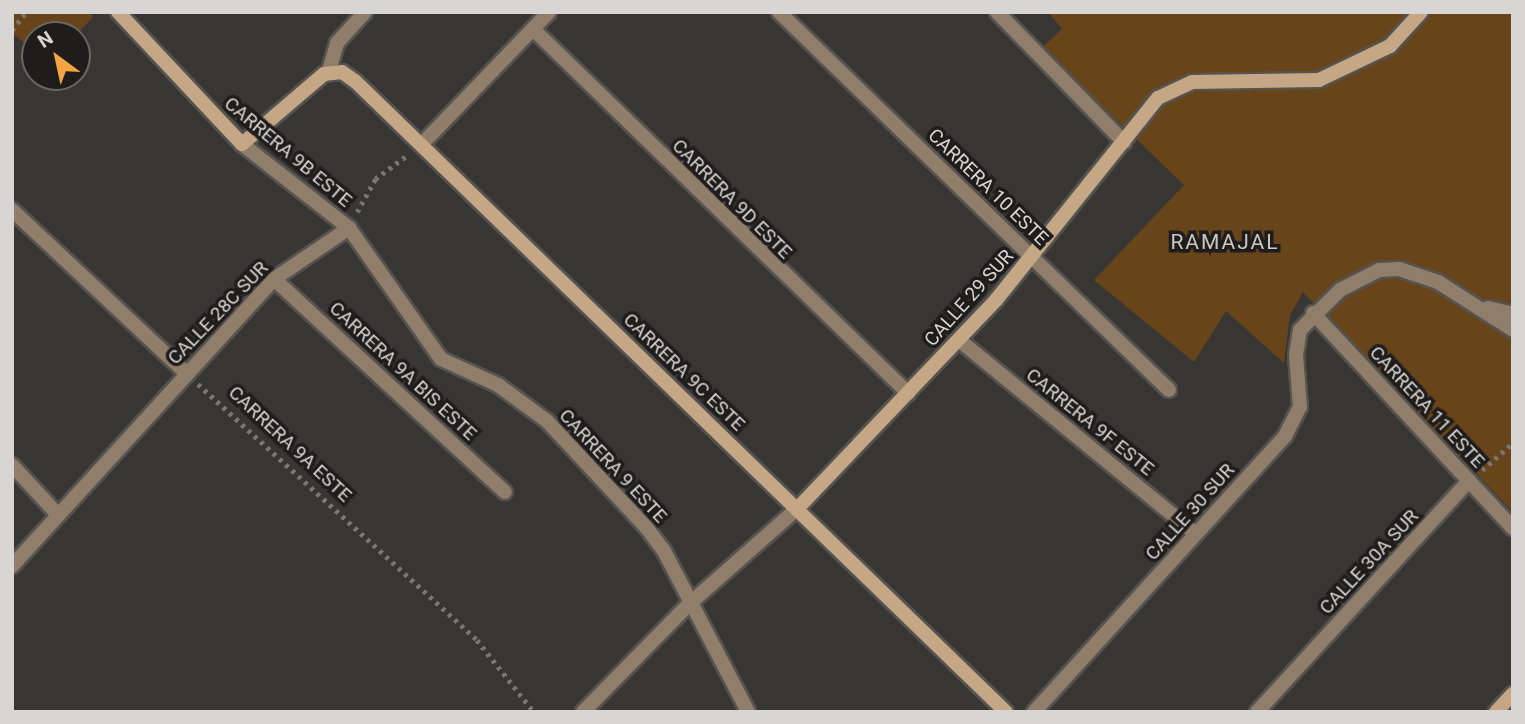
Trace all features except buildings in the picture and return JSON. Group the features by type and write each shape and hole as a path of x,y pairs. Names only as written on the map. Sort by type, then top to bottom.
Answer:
{"street":[{"name":"CARRERA 9B ESTE","path":"118,12 242,144 349,228"},
{"path":"242,144 329,71 337,43 365,12"},
{"path":"422,144 549,12"},
{"name":"CARRERA 10 ESTE","path":"779,12 1169,390"},
{"path":"997,12 1124,142"},
{"name":"CALLE 29 SUR","path":"583,712 688,605 797,509 959,340 1032,257 1158,98 1180,85 1319,80 1390,46 1421,12"},
{"name":"CARRERA 9D ESTE","path":"533,29 908,393"},
{"name":"CARRERA 9C ESTE","path":"329,71 342,72 355,81 422,144 1006,712"},
{"path":"12,210 187,374"},
{"name":"CALLE 28C SUR","path":"12,566 274,279 349,228"},
{"name":"CARRERA 9 ESTE","path":"349,228 441,359 498,385 547,421 646,527 664,551 688,605 748,712"},
{"path":"1313,313 1360,277 1399,269 1438,282 1480,306 1513,330"},
{"name":"CARRERA 9A BIS ESTE","path":"274,279 505,492"},
{"path":"1480,306 1513,314"},
{"name":"CARRERA 11 ESTE","path":"1313,313 1513,528"},
{"name":"CALLE 30 SUR","path":"1034,712 1294,423 1301,390 1296,342 1313,313"},
{"name":"CARRERA 9F ESTE","path":"959,340 1196,534"},
{"path":"12,465 57,514"},
{"name":"CALLE 30A SUR","path":"1257,712 1469,481"},
{"path":"1496,712 1513,694"}],"path":[{"path":"12,30 26,12"},
{"path":"349,228 375,179 422,144"},
{"name":"CARRERA 9A ESTE","path":"187,374 477,640 534,712"},
{"path":"1469,481 1513,443"}],"shaded area":[{"path":"12,12 89,12 93,17 89,21 21,21 21,40 12,33"},
{"path":"1048,12 1513,12 1513,512 1303,292 1290,315 1284,363 1226,311 1194,362 1094,280 1184,185 1042,48 1062,29"}],"district":[{"name":"RAMAJAL","path":"1225,242"}]}
